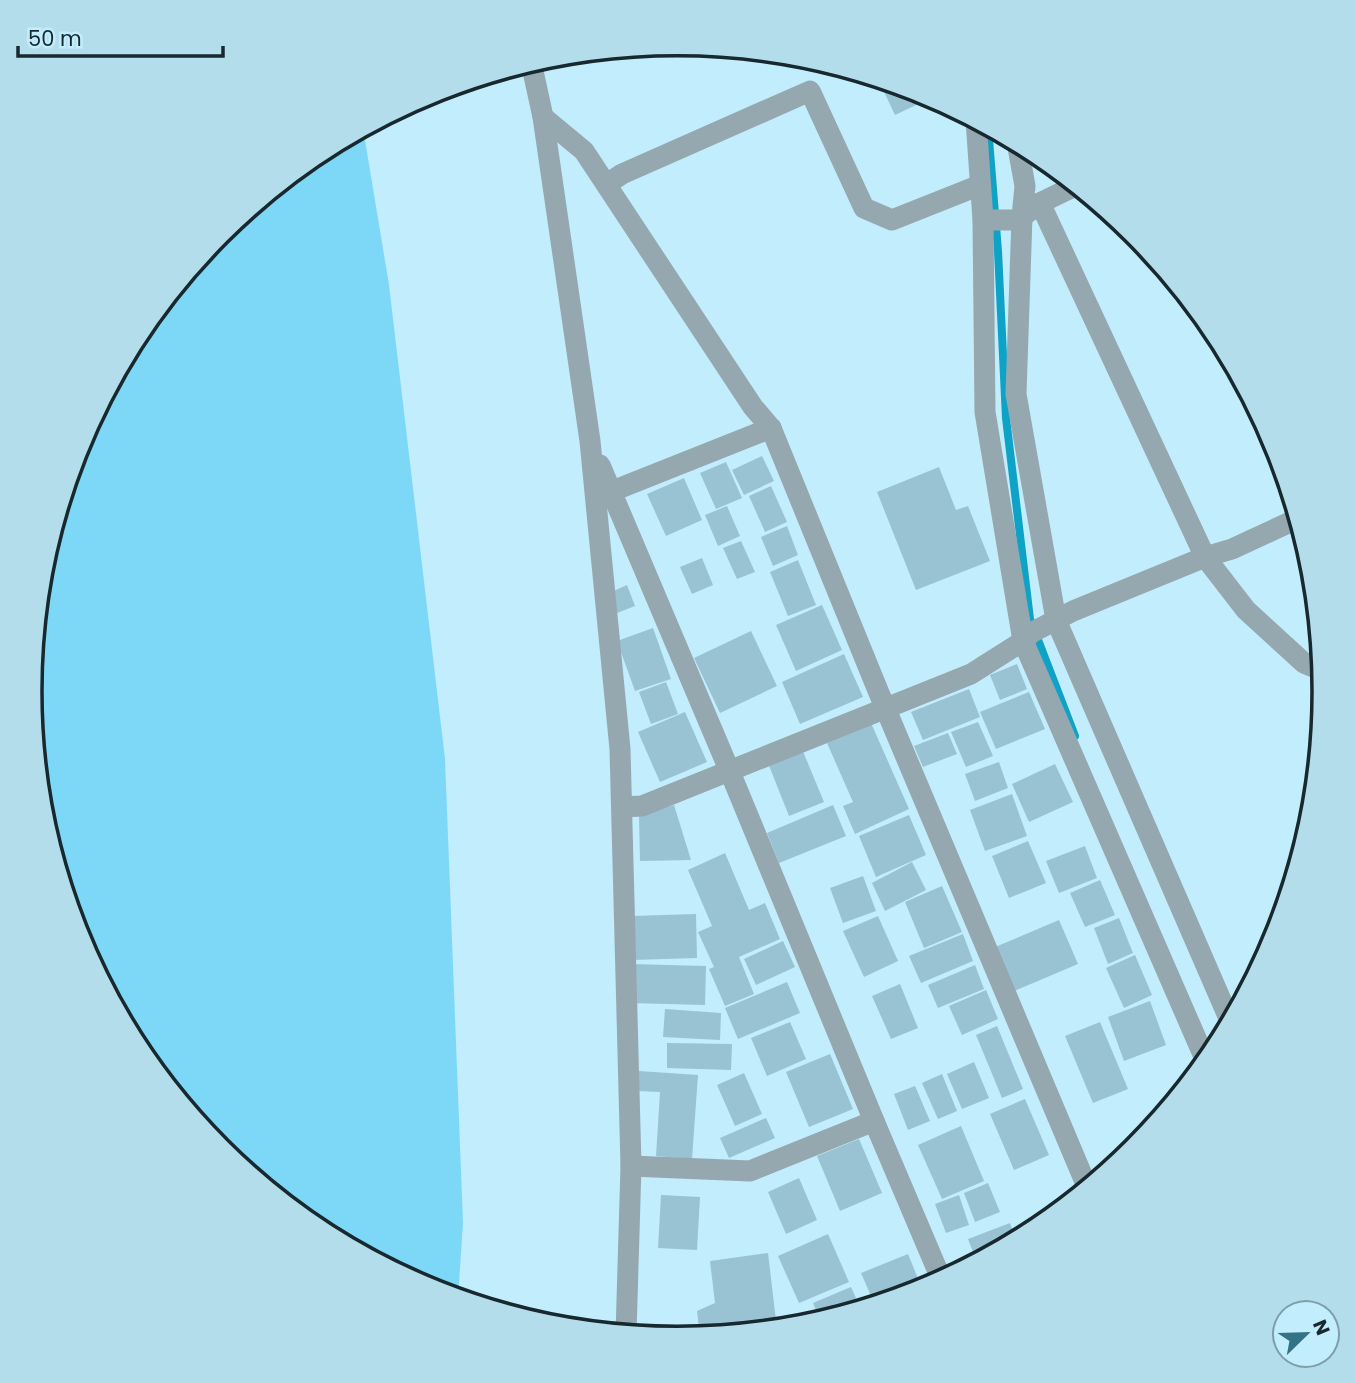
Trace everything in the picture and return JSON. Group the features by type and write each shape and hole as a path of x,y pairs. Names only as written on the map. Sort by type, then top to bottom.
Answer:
{"street":[{"path":"534,73 543,117 590,441 620,749 631,1166 626,1325"},
{"path":"607,184 622,174 810,91 864,208 892,220 980,185"},
{"path":"543,117 584,150 753,407 771,428 885,708 1084,1180"},
{"path":"977,131 980,185 986,221 985,412 1040,630 1206,1045"},
{"path":"1020,156 1026,186 1018,218 1016,394 1040,630 1226,1012"},
{"path":"986,221 1018,218 1067,190"},
{"path":"1040,203 1205,558 1246,610 1312,666"},
{"path":"610,492 771,428"},
{"path":"590,441 938,1271"},
{"path":"623,807 642,806 971,674 1073,611 1232,549 1290,523"},
{"path":"631,1166 750,1171 874,1121"}],"shaded area":[{"path":"365,138 389,285 445,759 463,1223 459,1288 396,1261 324,1220 258,1169 200,1111 149,1045 127,1009 90,935 64,856 54,815 43,733 43,650 54,568 76,487 90,448 127,374 173,305 228,242 291,187"}],"building":[{"path":"883,91 919,103 895,115"},
{"path":"762,456 774,481 744,495 732,470"},
{"path":"726,462 742,498 716,509 700,473"},
{"path":"939,467 956,510 968,506 990,561 916,590 877,492"},
{"path":"684,478 702,520 666,536 647,494"},
{"path":"771,486 787,522 765,532 749,496"},
{"path":"727,506 740,536 718,546 705,515"},
{"path":"787,526 798,555 773,566 761,537"},
{"path":"741,541 755,572 737,579 723,548"},
{"path":"702,558 713,585 692,594 680,567"},
{"path":"798,560 816,605 788,616 770,572"},
{"path":"627,585 635,606 617,613 609,593"},
{"path":"822,605 842,650 796,671 776,625"},
{"path":"653,628 671,679 635,691 617,641"},
{"path":"751,631 777,686 720,713 694,658"},
{"path":"844,654 863,697 800,724 782,682"},
{"path":"1017,664 1027,689 1000,700 990,675"},
{"path":"666,682 678,714 651,724 639,692"},
{"path":"969,689 980,717 923,740 911,712"},
{"path":"1029,692 1045,729 996,749 980,712"},
{"path":"685,712 707,762 660,782 638,732"},
{"path":"978,722 993,756 966,767 951,732"},
{"path":"871,723 909,809 855,834 843,806 853,802 827,743"},
{"path":"948,733 957,754 923,767 914,746"},
{"path":"802,749 824,802 789,816 768,763"},
{"path":"999,762 1008,788 975,801 965,774"},
{"path":"1055,764 1073,802 1029,822 1012,784"},
{"path":"1012,794 1027,836 985,851 970,810"},
{"path":"674,805 691,860 640,861 639,815"},
{"path":"833,805 846,836 779,863 767,833"},
{"path":"909,815 926,855 876,877 859,836"},
{"path":"1028,841 1046,883 1009,898 992,856"},
{"path":"1085,846 1097,878 1059,893 1046,861"},
{"path":"725,853 749,910 765,903 780,939 739,957 754,994 725,1006 709,969 714,967 698,932 712,926 688,870"},
{"path":"912,862 926,890 885,911 872,883"},
{"path":"863,876 876,911 843,923 830,888"},
{"path":"1100,880 1115,915 1085,927 1070,893"},
{"path":"942,886 962,932 924,948 905,902"},
{"path":"696,914 697,958 633,960 632,916"},
{"path":"878,916 898,961 864,977 843,931"},
{"path":"1119,918 1133,953 1108,964 1094,928"},
{"path":"1059,920 1078,964 1012,992 993,948"},
{"path":"963,934 973,961 921,983 909,956"},
{"path":"783,941 795,967 756,985 744,959"},
{"path":"1135,955 1152,995 1124,1008 1106,968"},
{"path":"630,964 706,966 705,1005 629,1003"},
{"path":"975,965 984,989 938,1008 928,985"},
{"path":"787,982 800,1013 738,1039 725,1008"},
{"path":"900,984 918,1028 891,1039 872,996"},
{"path":"986,990 998,1019 962,1035 949,1006"},
{"path":"1150,1001 1166,1045 1124,1061 1108,1017"},
{"path":"665,1009 721,1013 720,1040 663,1037"},
{"path":"790,1022 806,1059 767,1076 751,1038"},
{"path":"1100,1022 1128,1089 1093,1103 1065,1036"},
{"path":"997,1026 1023,1089 1002,1098 976,1035"},
{"path":"667,1043 732,1044 731,1070 667,1068"},
{"path":"830,1054 853,1109 809,1127 786,1072"},
{"path":"974,1062 989,1098 962,1109 947,1074"},
{"path":"639,1071 698,1075 692,1159 656,1156 660,1092 638,1091"},
{"path":"744,1073 762,1114 735,1126 717,1085"},
{"path":"942,1074 957,1111 938,1119 922,1083"},
{"path":"915,1086 930,1121 908,1130 894,1094"},
{"path":"1025,1099 1049,1155 1014,1170 990,1114"},
{"path":"766,1118 775,1138 729,1158 720,1138"},
{"path":"961,1126 984,1181 942,1199 918,1145"},
{"path":"859,1139 882,1193 840,1211 817,1156"},
{"path":"799,1178 817,1220 786,1234 768,1192"},
{"path":"988,1183 1000,1212 975,1222 964,1193"},
{"path":"661,1195 700,1197 697,1250 658,1248"},
{"path":"959,1195 969,1225 946,1233 935,1204"},
{"path":"1010,1223 1013,1231 974,1253 968,1239"},
{"path":"828,1234 849,1282 799,1303 778,1256"},
{"path":"768,1253 776,1319 699,1326 697,1311 715,1303 710,1261"},
{"path":"908,1254 918,1280 871,1296 861,1273"},
{"path":"851,1287 857,1300 816,1311 813,1303"}],"waterway":[{"path":"989,138 998,251 1006,418 1030,619 1075,736"}]}
